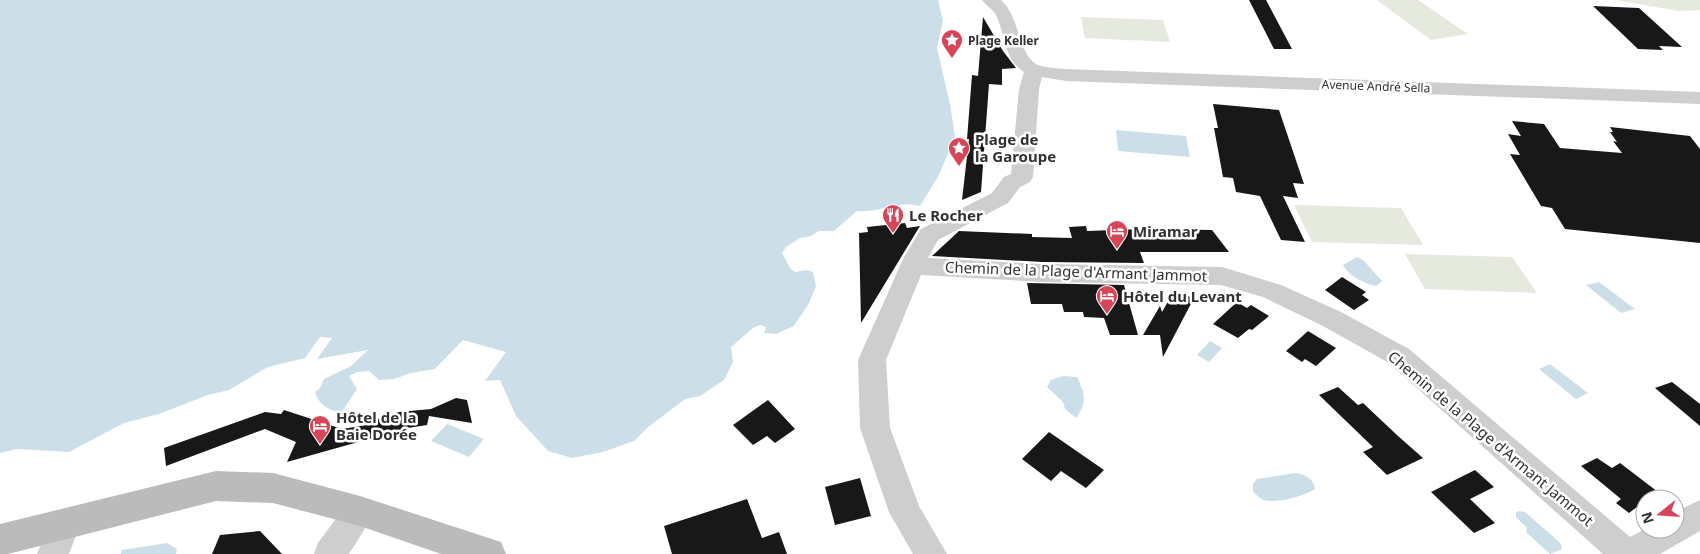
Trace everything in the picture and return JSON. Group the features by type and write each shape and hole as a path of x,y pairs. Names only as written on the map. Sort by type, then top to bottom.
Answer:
{"street":[{"path":"931,554 905,512 875,428 872,360 921,248 933,231 1000,198 1012,182 1022,177 1029,89 1043,71 1025,64 1014,50 1004,13 991,0"},
{"name":"Avenue André Sella","path":"1043,71 1065,68 1700,90"},
{"name":"Avenue André Sella","path":"1043,71 1066,75 1700,98"},
{"name":"Chemin de la Plage d'Armant Jammot","path":"913,266 1042,273 1214,275 1272,291 1332,320 1399,356 1626,554"},
{"path":"0,540 59,540 216,486 273,488 360,511 488,554"},
{"path":"330,554 360,511"},
{"path":"1685,523 1700,514"},
{"path":"1630,554 1657,539"}],"shaded area":[{"path":"0,0 938,0 943,21 937,48 950,104 955,137 939,175 920,206 896,205 857,211 834,231 819,231 811,236 800,238 786,247 782,253 790,268 795,272 806,270 813,272 816,286 809,303 794,326 776,334 764,333 766,327 760,325 753,328 731,347 733,362 724,380 700,396 685,399 647,428 634,441 603,452 572,458 548,451 516,416 500,380 485,381 506,352 463,340 435,369 411,373 394,379 379,380 369,371 357,372 349,376 357,389 341,413 332,410 322,404 315,392 320,388 324,379 351,366 368,350 317,359 332,338 320,337 305,358 268,367 229,390 208,395 159,414 124,423 69,452 17,449 0,453"},
{"path":"1377,0 1418,0 1468,34 1431,40"},
{"path":"1615,0 1700,0 1700,10 1679,11"},
{"path":"1081,17 1163,20 1170,42 1085,38"},
{"path":"1116,130 1186,136 1190,157 1118,151"},
{"path":"1294,205 1401,208 1423,245 1312,242"},
{"path":"1405,254 1512,257 1537,293 1425,289"},
{"path":"1357,257 1364,261 1382,281 1376,286 1366,283 1345,269 1343,265"},
{"path":"1599,282 1635,309 1621,313 1586,285"},
{"path":"1210,341 1222,348 1209,362 1197,355"},
{"path":"1550,364 1588,393 1576,399 1539,369"},
{"path":"1063,376 1077,377 1082,388 1084,402 1076,418 1065,409 1063,402 1047,387 1051,380"},
{"path":"447,424 484,439 469,457 431,441"},
{"path":"1296,473 1309,478 1313,482 1315,489 1297,497 1275,501 1263,500 1253,492 1253,484 1257,479"},
{"path":"1516,512 1525,512 1557,540 1561,544 1562,549 1550,554 1526,532 1527,528 1516,517"},
{"path":"167,543 177,549 176,554 121,554 122,550"}],"building":[{"path":"1249,0 1266,0 1292,49 1274,49"},
{"path":"1593,6 1639,8 1682,47 1659,46 1663,50 1638,49"},
{"path":"983,17 1003,51 1016,68 1002,69 1002,85 989,84 981,192 962,200 969,139 967,139 972,75 978,76"},
{"path":"1213,104 1279,110 1304,184 1293,183 1298,198 1283,196 1305,242 1281,240 1260,196 1236,192 1233,178 1223,177 1214,128 1218,128"},
{"path":"1512,121 1544,124 1560,148 1622,153 1613,141 1617,142 1610,132 1613,132 1610,127 1690,136 1700,149 1700,243 1565,229 1552,208 1541,206 1510,154 1520,155 1508,134 1521,136"},
{"path":"905,223 907,228 920,226 861,323 859,233 868,232 867,227"},
{"path":"1086,226 1087,231 1143,229 1212,230 1229,252 1140,252 1144,263 1042,262 932,256 959,231 1032,234 1032,237 1072,238 1069,227"},
{"path":"1342,277 1366,292 1362,295 1369,300 1354,310 1325,290"},
{"name":"Hôtel du Levant","path":"1027,283 1124,285 1138,335 1110,335 1104,318 1084,317 1083,312 1064,312 1062,304 1031,304"},
{"path":"1174,291 1194,298 1163,357 1160,335 1143,335 1160,306 1162,312"},
{"path":"1237,302 1247,308 1251,305 1269,316 1252,330 1249,329 1238,338 1213,324"},
{"path":"1308,331 1336,348 1316,366 1305,359 1302,362 1286,351"},
{"path":"1672,382 1700,404 1700,426 1655,388"},
{"path":"1338,387 1358,405 1363,403 1423,458 1387,475 1363,452 1373,447 1319,395"},
{"path":"456,398 467,400 472,423 429,416 427,425 408,428 287,462 296,442 265,429 166,466 164,448 265,412 281,414 284,410 342,429 367,425 368,422 399,412 431,409"},
{"path":"768,400 795,429 775,443 767,436 753,445 733,425"},
{"path":"1049,432 1104,470 1086,488 1061,471 1051,481 1022,459"},
{"path":"1597,458 1612,468 1620,463 1654,489 1635,489 1635,508 1629,513 1616,503 1621,499 1581,466"},
{"path":"1475,470 1494,487 1470,499 1495,523 1474,533 1431,492"},
{"path":"860,478 871,516 835,525 825,487"},
{"path":"747,499 762,538 779,532 787,554 672,554 664,526"},
{"path":"260,531 282,554 212,554 220,535"}],"place":[{"name":"Plage Keller","path":"952,59"},
{"name":"Plage de la Garoupe","path":"959,167"},
{"name":"Le Rocher","path":"893,234"},
{"name":"Miramar","path":"1117,250"},
{"name":"Hôtel du Levant","path":"1107,315"},
{"name":"Hôtel de la Baie Dorée","path":"320,445"}]}
